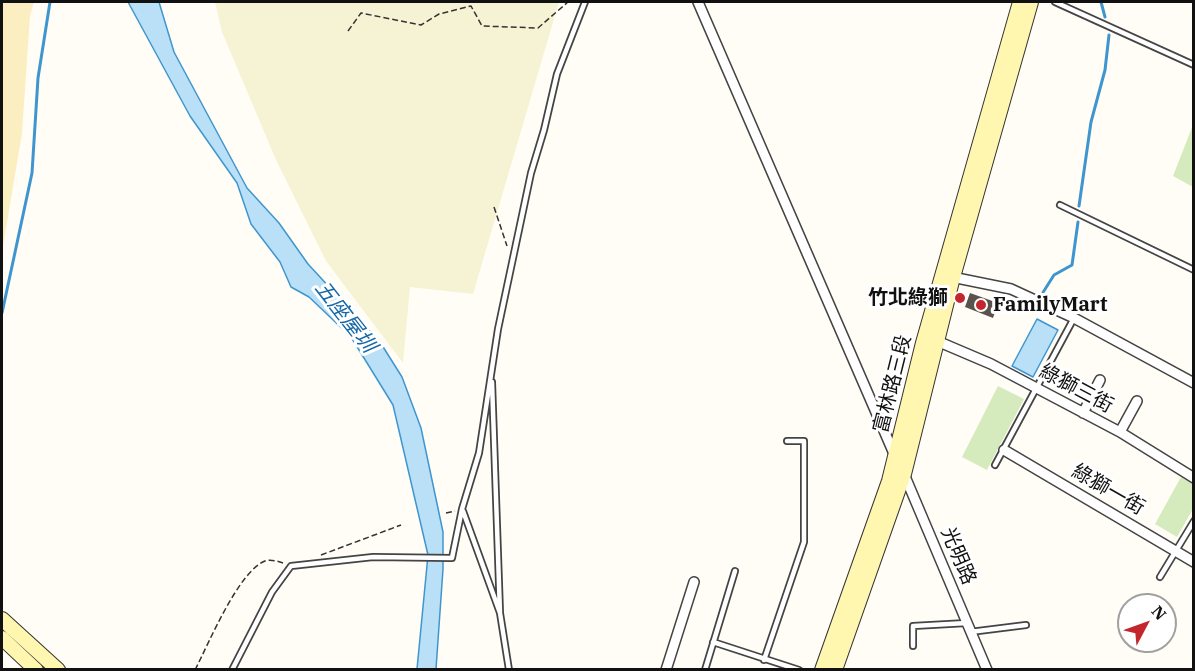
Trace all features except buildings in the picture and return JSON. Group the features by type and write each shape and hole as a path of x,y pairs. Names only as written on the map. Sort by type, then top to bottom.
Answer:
{"main road":[{"name":"富林路三段","path":"836,669 904,474 937,341 948,276 1020,2"},
{"name":"富林路三段","path":"822,669 895,456 1030,2"},
{"path":"2,619 58,669"},
{"path":"2,638 36,669"}],"street":[{"name":"光明路","path":"698,2 987,669"},
{"path":"948,276 1011,289 1074,318 1194,383"},
{"name":"綠獅三街","path":"937,341 991,364 1120,432 1191,477"},
{"path":"1083,413 1100,380"},
{"path":"1120,432 1137,401"},
{"name":"綠獅一街","path":"1004,450 1194,562"},
{"path":"1191,477 1194,465"},
{"path":"666,669 694,582"}],"lane":[{"path":"232,669 272,592 291,566 373,558 452,558 462,509 479,453 512,261 531,173 544,130 556,74 585,2"},
{"path":"1054,2 1194,65"},
{"path":"1060,205 1194,270"},
{"path":"995,465 1038,389 1074,318"},
{"path":"492,372 500,613 509,669"},
{"path":"764,660 804,542 804,441 787,441"},
{"path":"462,509 500,613"},
{"path":"1160,577 1194,521"},
{"path":"705,669 735,571"},
{"path":"913,646 914,626 969,628 1026,625"},
{"path":"713,642 764,660 799,669"},
{"path":"770,669 772,662"}],"path":[{"path":"348,31 361,13 421,25 439,14 471,6 482,26 538,28 568,2"},
{"path":"494,207 512,261"},
{"path":"313,558 401,525"},
{"path":"195,669 240,586 254,567 267,560 291,566"}],"shaded area":[{"path":"215,2 559,2 473,294 410,287 403,363 326,261 276,160 222,32"}],"green space":[{"path":"1193,125 1193,187 1173,176"},
{"path":"998,386 1024,399 987,470 962,457"},
{"path":"1181,477 1193,484 1193,509 1177,537 1155,524"}],"sand":[{"path":"2,2 34,2 30,16 22,133 2,252"}],"water":[{"name":"五座屋圳","path":"128,2 159,2 174,52 247,188 279,223 308,264 380,342 402,377 421,428 443,532 443,569 436,669 417,669 428,555 393,405 351,337 309,297 291,287 280,262 251,224 237,183 190,116"},
{"path":"1037,319 1058,330 1033,377 1012,366"}],"waterway":[{"path":"2,313 32,173 38,78 50,2"},
{"path":"1101,2 1105,17"},
{"path":"1079,206 1091,122 1105,70 1109,35"},
{"path":"1042,294 1054,275 1072,265 1078,222"}],"place":[{"name":"竹北綠獅","path":"960,298"},
{"name":"FamilyMart","path":"981,305"}]}
